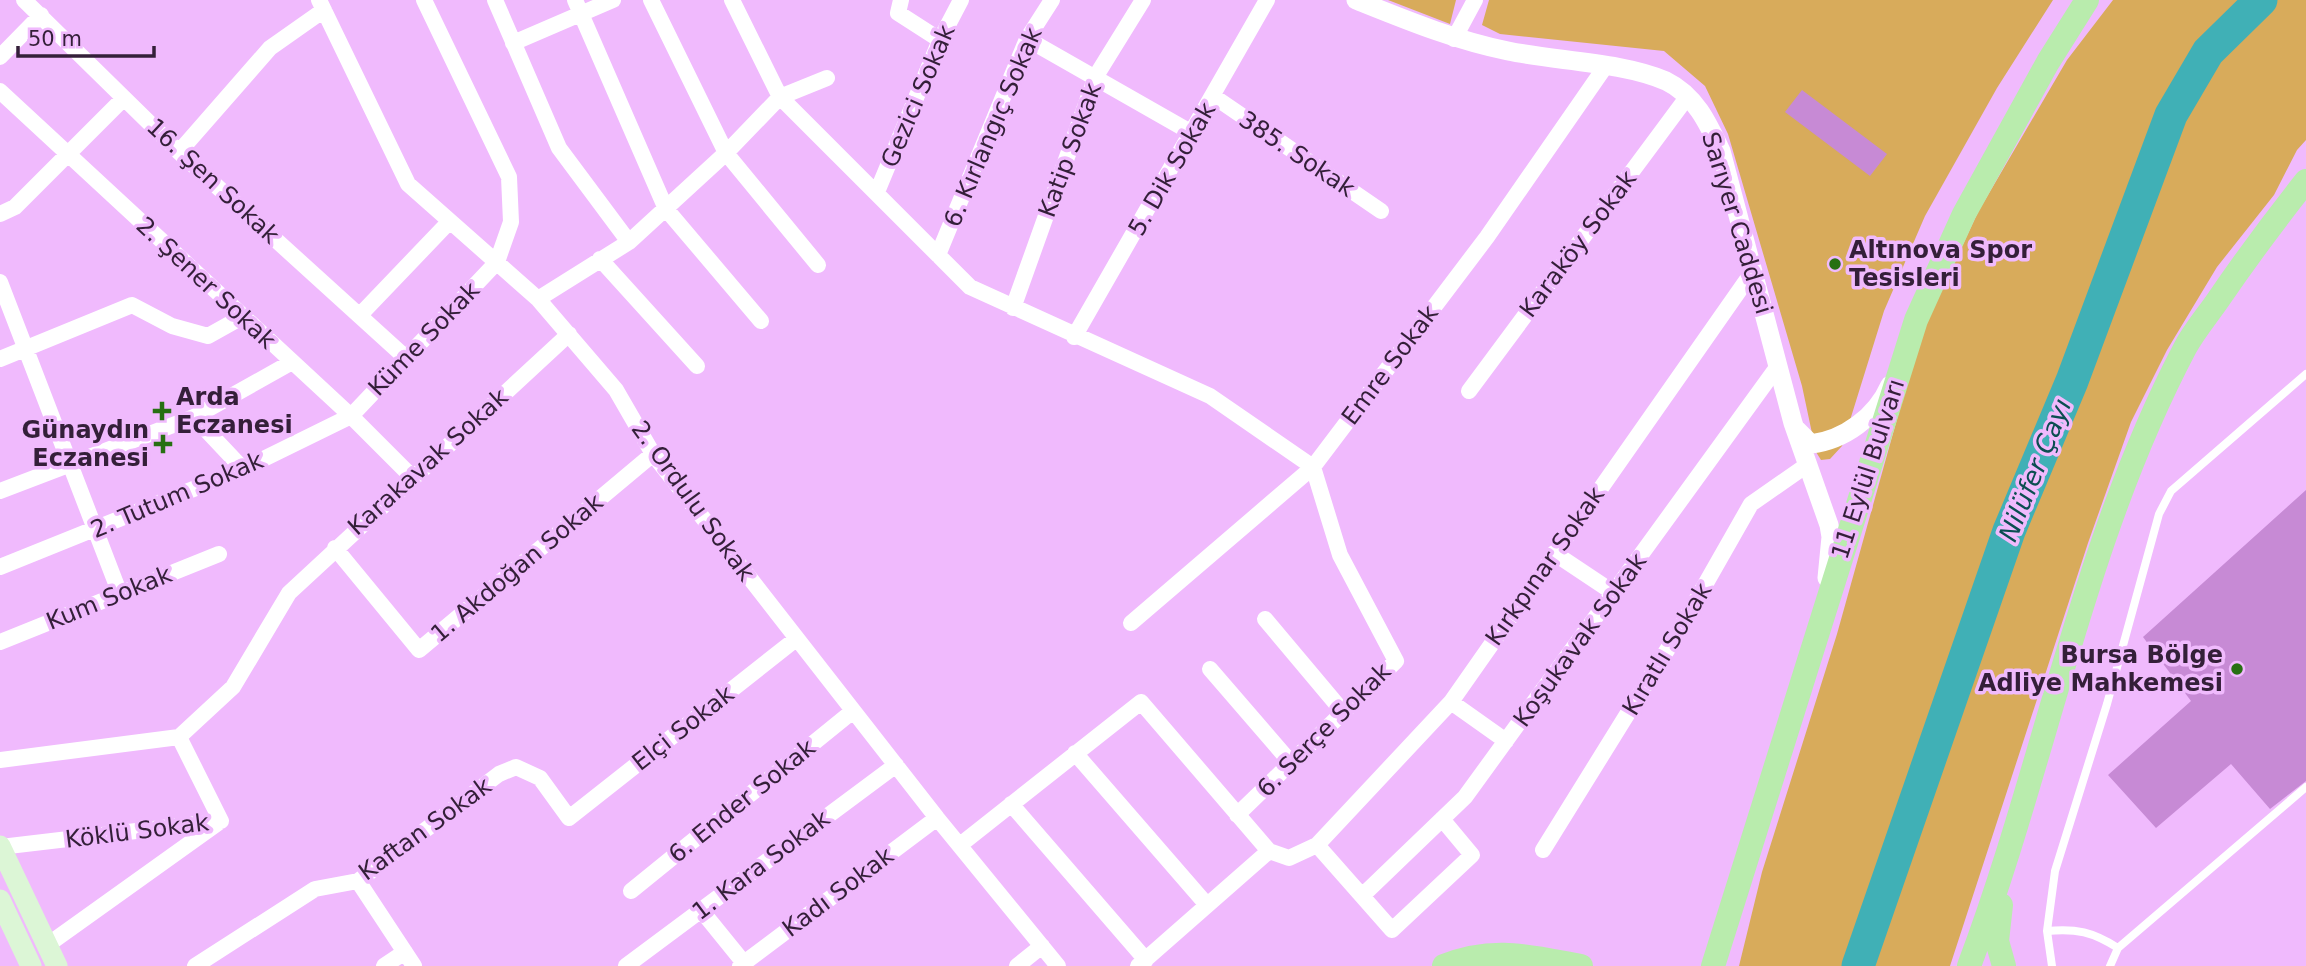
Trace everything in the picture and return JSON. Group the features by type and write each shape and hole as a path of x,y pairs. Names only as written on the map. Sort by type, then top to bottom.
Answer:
{"main road":[{"name":"11 Eylül Bulvarı","path":"1713,966 1914,326 1964,214 2048,62 2087,0"},
{"path":"1969,966 2006,864 2081,602 2128,469 2186,346 2262,236 2306,181"},
{"path":"0,846 57,966"},
{"path":"2004,966 1997,941 2006,864"},
{"path":"0,900 31,966"},
{"path":"1444,966 1472,955 1519,955 1581,966"}],"street":[{"name":"16. Şen Sokak","path":"24,0 179,152 406,358"},
{"path":"424,0 509,177 511,222 497,262"},
{"path":"495,0 559,148 629,242"},
{"path":"513,43 578,7 613,0"},
{"path":"651,0 726,153 818,265"},
{"path":"732,0 780,97 970,287 1074,337 1210,396 1313,467"},
{"path":"901,0 898,13 940,40"},
{"name":"Gezici Sokak","path":"877,192 940,40 961,0"},
{"name":"6. Kırlangıç Sokak","path":"938,255 1027,39 1052,0"},
{"name":"Katip Sokak","path":"1013,308 1096,76 1143,0"},
{"name":"5. Dik Sokak","path":"1074,337 1267,0"},
{"name":"Sarıyer Caddesi","path":"1356,0 1454,39 1666,81 1688,96 1708,123 1720,151 1793,423 1823,501 1832,537 1823,611"},
{"path":"1454,39 1475,0"},
{"path":"179,152 270,48 322,5"},
{"name":"2. Ordulu Sokak","path":"322,5 408,184 538,299 617,390 653,454 937,818 1058,966"},
{"path":"578,7 666,209 761,321"},
{"path":"0,57 41,15"},
{"path":"1027,39 1192,133"},
{"name":"Emre Sokak","path":"1131,623 1313,467 1487,237 1605,67"},
{"path":"538,299 629,242 726,153 780,97 827,78"},
{"name":"2. Şener Sokak","path":"0,91 351,416 411,476"},
{"name":"385. Sokak","path":"1213,96 1381,211"},
{"name":"Karaköy Sokak","path":"1469,391 1688,96"},
{"path":"0,214 15,208 124,97"},
{"path":"360,316 449,222"},
{"path":"600,259 697,366"},
{"name":"Küme Sokak","path":"351,416 497,262"},
{"name":"Kırkpınar Sokak","path":"1269,851 1289,858 1317,845 1451,702 1753,271"},
{"path":"0,282 120,594"},
{"path":"0,359 132,305 172,326 208,335 242,317"},
{"path":"1793,423 1804,441 1811,444 1829,442 1851,430 1885,395 1914,326"},
{"name":"Karakavak Sokak","path":"179,737 233,687 289,593 411,476 569,334"},
{"path":"0,491 194,417 292,362"},
{"name":"Koşukavak Sokak","path":"1362,896 1465,797 1779,366"},
{"name":"2. Tutum Sokak","path":"0,567 243,469 351,416"},
{"path":"194,417 243,469"},
{"name":"1. Akdoğan Sokak","path":"335,548 419,650 653,454"},
{"name":"Kıratlı Sokak","path":"1544,850 1677,634 1751,504 1807,465"},
{"name":"6. Serçe Sokak","path":"1237,815 1396,661 1340,555 1313,467"},
{"path":"1554,553 1614,593"},
{"name":"Kum Sokak","path":"0,642 219,554"},
{"path":"1265,619 1344,713"},
{"name":"Elçi Sokak","path":"569,818 796,639"},
{"path":"1210,669 1292,764"},
{"path":"960,845 1011,804 1075,753 1141,702 1269,851 1142,963 1011,804"},
{"path":"1451,702 1506,741"},
{"name":"6. Ender Sokak","path":"631,891 853,711"},
{"path":"0,760 179,737"},
{"name":"Köklü Sokak","path":"0,846 221,821 179,737"},
{"path":"1075,753 1207,905"},
{"name":"1. Kara Sokak","path":"626,966 896,765"},
{"name":"Kaftan Sokak","path":"195,966 315,889 358,881 499,774 516,767 540,778 569,818"},
{"name":"Kadı Sokak","path":"742,964 937,818"},
{"path":"1317,845 1392,930 1472,855 1442,819"},
{"path":"47,946 221,821"},
{"path":"358,881 409,959 384,966"},
{"path":"701,910 742,964"},
{"path":"1017,966 1042,946"}],"lane":[{"path":"2052,966 2047,930 2055,871 2107,704 2159,514 2171,491 2306,374"},
{"path":"2110,966 2118,948 2306,787"},
{"path":"2047,930 2071,929 2094,933 2118,948"}],"shaded area":[{"path":"1388,0 1456,0 1450,24"},
{"name":"Altınova Spor Tesisleri","path":"1489,0 2053,0 1997,88 1925,216 1884,311 1842,446 1830,459 1821,460 1816,452 1802,386 1728,134 1705,86 1664,51 1500,34 1482,25"},
{"path":"2113,0 2306,0 2306,140 2297,150 2274,195 2217,267 2167,350 2131,422 2088,543 1950,966 1739,966 1762,872 1837,634 1920,337 1978,212 2067,60"}],"building":[{"path":"1802,90 1887,154 1870,176 1785,112"},
{"name":"Bursa Bölge Adliye Mahkemesi","path":"2306,490 2306,781 2270,809 2231,764 2156,828 2108,775 2191,701 2143,637"}],"waterway":[{"name":"Nilüfer Çayı","path":"1858,966 2009,531 2072,381 2171,115 2208,52 2261,0"}],"place":[{"name":"Altınova Spor Tesisleri","path":"1835,264"},
{"name":"Arda Eczanesi","path":"162,411"},
{"name":"Günaydın Eczanesi","path":"163,444"},
{"name":"Bursa Bölge Adliye Mahkemesi","path":"2237,669"}]}
